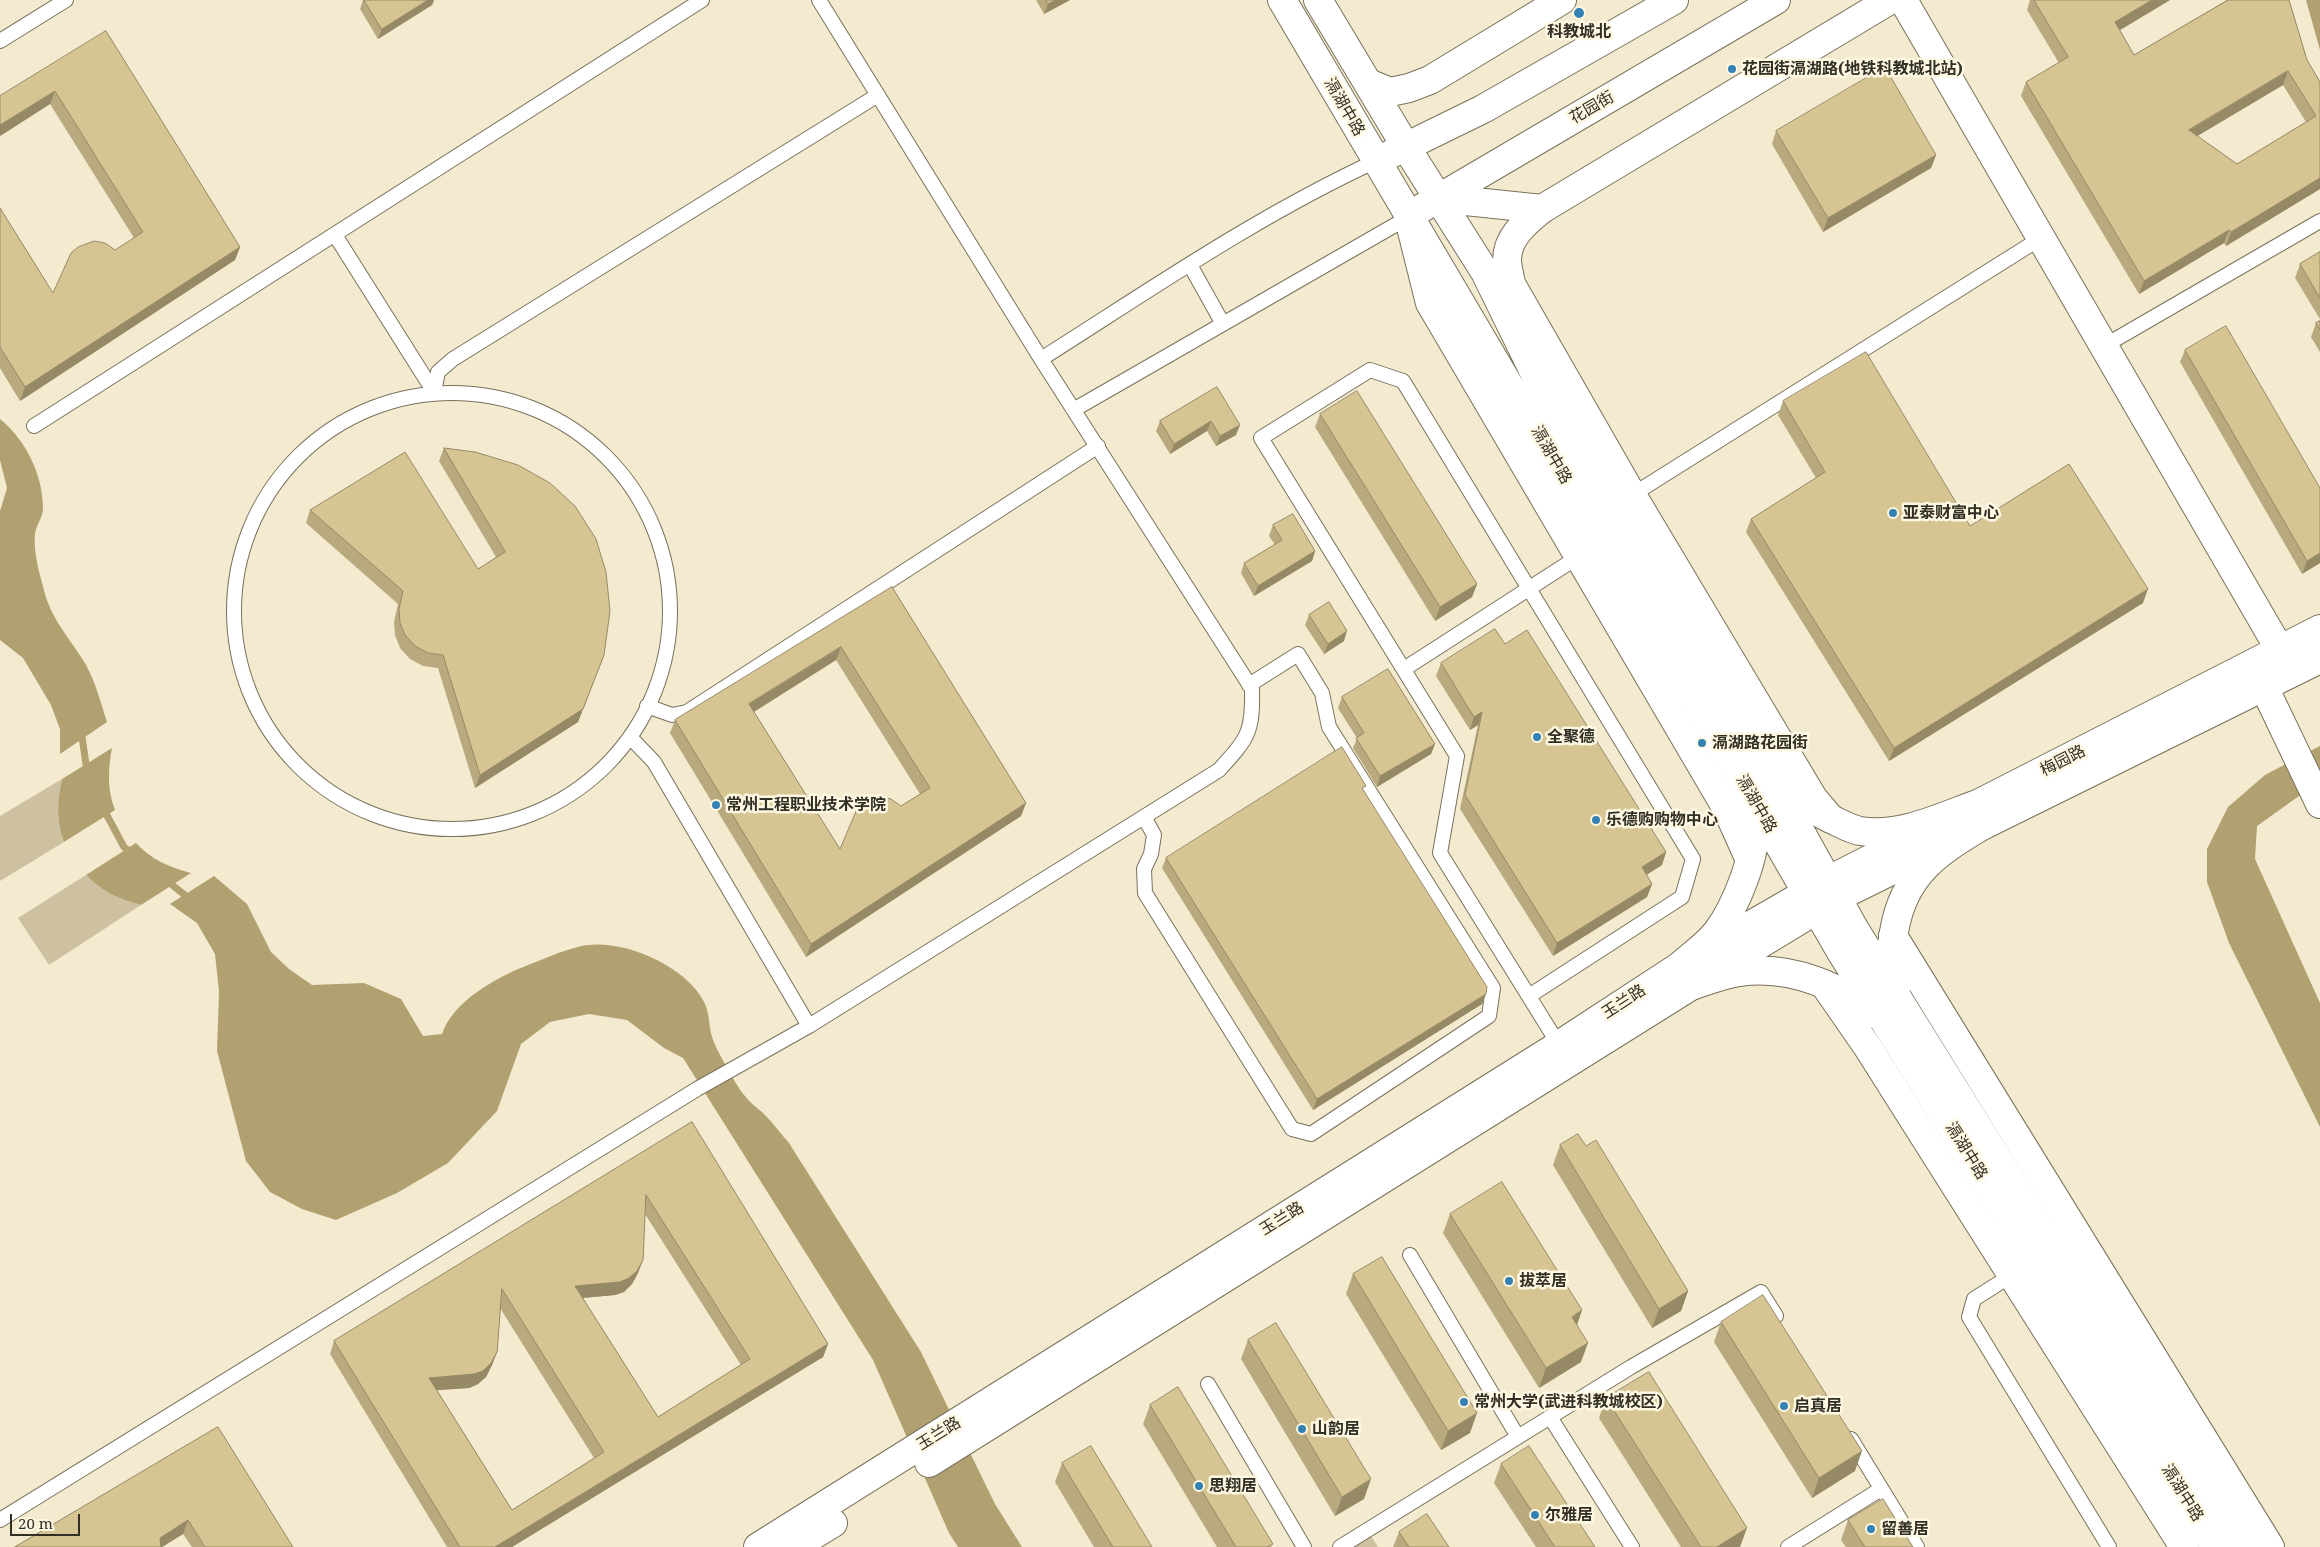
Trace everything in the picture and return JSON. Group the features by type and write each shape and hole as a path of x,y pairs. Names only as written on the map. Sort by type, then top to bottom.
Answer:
{"street":[{"name":"滆湖中路","path":"1282,0 1408,217 1453,289 1730,760 1821,895 1893,1014 2036,1261 2215,1547"},
{"name":"滆湖中路","path":"1318,0 1437,198 1485,272 1536,376 1762,762 1821,895"},
{"path":"1368,83 1390,92 1409,88 1430,80 1562,0"},
{"path":"1376,161 1483,109 1674,0"},
{"name":"花园街","path":"1408,217 1437,198 1776,0"},
{"path":"1830,818 1813,798 1632,495 1511,284 1507,259 1514,236 1527,220 1890,0"},
{"path":"1903,0 2280,650"},
{"path":"1437,198 1542,210"},
{"path":"1408,217 1430,303 1727,809 1749,858"},
{"name":"梅园路","path":"1821,895 1986,812 2320,629"},
{"name":"梅园路","path":"1986,812 2264,687 2320,659"},
{"path":"2264,687 2310,784"},
{"path":"1686,976 1730,913 1749,858 1754,822 1746,793 1730,760"},
{"path":"1762,762 1796,800 1859,831 1886,832 1986,812"},
{"path":"1686,976 1775,970 1796,974 1824,984 1893,1014 1893,936 1897,911 1908,886 1921,869 1986,812"},
{"name":"玉兰路","path":"758,1547 904,1467 1686,976 1821,895"},
{"path":"1893,936 2270,1547"},
{"name":"玉兰路","path":"969,1426 1559,1045 1686,976"},
{"path":"1824,984 1867,1046 2184,1547"},
{"name":"滆湖中路","path":"1893,1014 2240,1547"},
{"name":"玉兰路","path":"794,1547 904,1467"}],"lane":[{"path":"0,41 66,0"},
{"path":"34,426 702,0"},
{"path":"0,1520 733,1067 809,1026 1144,817 1219,770 1242,744 1253,720 1252,689 1042,359 819,0"},
{"path":"434,392 438,372 452,359 878,95"},
{"path":"1042,359 1190,265 1331,182 1376,161"},
{"path":"1075,409 1408,217"},
{"path":"2104,346 2320,221"},
{"path":"334,235 434,392"},
{"path":"1632,495 2041,238"},
{"path":"1190,265 1224,324"},
{"path":"1529,996 1682,897 1693,859 1403,381 1370,370 1260,438 1457,756 1440,853 1559,1045"},
{"path":"425,392 498,396 566,424 621,471 657,533 671,603 662,674 647,706 632,739 582,790 518,822 447,832 377,818 314,783 265,728 237,660 233,586 253,515 295,455 355,413 425,392"},
{"path":"647,706 672,715 687,712 1098,446"},
{"path":"1404,670 1578,558"},
{"path":"1144,817 1154,835 1151,854 1144,869 1145,893 1292,1129 1311,1134 1489,1016 1493,988 1329,727 1322,693 1298,654 1249,685"},
{"path":"632,739 654,762 809,1026"},
{"path":"1410,1255 1518,1437"},
{"path":"2036,1261 1974,1299 1969,1318 2109,1547"},
{"path":"1340,1547 1550,1417 1761,1292 1781,1325"},
{"path":"1208,1384 1304,1547"},
{"path":"1550,1417 1632,1547"},
{"path":"1841,1423 1916,1547"},
{"path":"1788,1547 1881,1489"}],"shaded area":[{"path":"2306,0 2320,0 2320,50"},
{"path":"0,419 18,437 36,471 40,484 43,509 36,531 35,549 45,594 53,614 90,672 107,722 60,754 60,729 51,705 23,658 0,640 0,511 7,488 0,460"},
{"path":"2320,746 2320,786 2299,796 2257,826 2255,859 2320,1003 2320,1127 2229,943 2207,882 2207,849 2228,807 2265,775"},
{"path":"112,748 109,779 115,810 64,842 58,811 62,779"},
{"path":"62,779 58,811 64,842 0,881 0,816"},
{"path":"136,843 161,862 191,873 141,905 111,894 86,875"},
{"path":"86,875 111,894 141,905 49,965 18,918"},
{"path":"214,876 247,904 271,952 289,969 312,985 364,983 401,999 423,1036 442,1034 456,1011 490,983 528,965 578,947 594,945 630,949 648,956 681,975 694,987 703,1000 713,1040 737,1086 789,1143 921,1352 995,1504 1022,1547 958,1547 949,1533 873,1360 683,1058 664,1048 627,1020 589,1014 550,1022 521,1044 497,1111 448,1163 397,1193 336,1220 302,1209 270,1192 246,1161 217,1051 219,991 215,954 197,923 170,904"},
{"path":"1371,1536 1378,1547 1354,1547"}],"building":[{"path":"364,0 428,0 382,29"},
{"path":"1046,0 1055,0 1048,4"},
{"path":"2034,0 2152,0 2115,22 2134,55 2228,0 2289,0 2307,60 2320,82 2320,178 2231,232 2229,230 2144,281 2026,82 2068,57","holes":["2288,71 2316,116 2237,164 2189,130"]},
{"path":"106,31 240,247 25,387 0,347 0,208 53,293 71,253 78,247 94,241 105,243 115,250 143,232 55,91 0,125 0,96"},
{"path":"1885,67 1936,155 1828,218 1776,131"},
{"path":"2320,252 2320,298 2300,264"},
{"path":"2320,321 2320,330 2316,323"},
{"path":"2226,326 2320,488 2320,553 2307,561 2185,350"},
{"path":"1866,352 1970,526 2069,464 2148,589 1894,748 1751,519 1825,472 1783,401"},
{"path":"1217,387 1240,425 1220,436 1211,421 1174,444 1160,421"},
{"path":"1357,391 1477,584 1440,607 1320,414"},
{"path":"444,448 475,452 518,465 550,483 575,506 596,539 606,572 610,611 604,655 583,709 480,775 443,655 428,653 415,646 405,635 400,623 399,609 403,591 310,510 405,452 478,569 505,552"},
{"path":"1293,514 1315,551 1258,586 1244,563 1282,540 1273,525"},
{"path":"892,587 1026,803 811,944 675,720","holes":["841,647 930,788 901,806 891,799 880,797 864,803 857,809 840,849 749,704"]},
{"path":"1329,602 1347,631 1328,644 1309,615"},
{"path":"1495,629 1505,644 1527,630 1666,852 1642,867 1652,884 1557,943 1465,795 1482,712 1474,717 1441,663"},
{"path":"1388,669 1435,744 1380,776 1356,738 1364,733 1342,697"},
{"path":"1342,747 1366,786 1362,788 1487,987 1486,994 1317,1099 1166,858"},
{"path":"692,1122 828,1344 495,1547 460,1547 334,1341","holes":["646,1195 750,1359 658,1417 575,1286 620,1282 629,1278 637,1271 643,1260","502,1289 604,1452 512,1510 429,1378 474,1374 483,1371 491,1363 497,1352"]},
{"path":"1578,1134 1586,1146 1596,1140 1688,1291 1659,1309 1560,1145"},
{"name":"拔萃居","path":"1502,1182 1582,1310 1572,1317 1588,1343 1546,1368 1450,1214"},
{"path":"1382,1257 1477,1413 1448,1431 1353,1274"},
{"name":"启真居","path":"1763,1295 1862,1451 1819,1478 1721,1322"},
{"path":"1276,1323 1371,1479 1342,1497 1248,1340"},
{"path":"1649,1372 1747,1528 1717,1547 1701,1547 1606,1398"},
{"path":"1178,1387 1273,1544 1267,1547 1236,1547 1150,1405"},
{"path":"218,1427 293,1547 205,1547 188,1520 160,1538 161,1547 15,1547"},
{"path":"1091,1446 1152,1547 1113,1547 1062,1463"},
{"path":"1529,1446 1595,1547 1555,1547 1501,1464"},
{"path":"1883,1499 1913,1547 1865,1547 1848,1520"},
{"path":"1427,1514 1449,1547 1409,1547 1399,1532"}],"waterway":[{"path":"81,730 87,771"},
{"path":"103,808 124,847 134,855"},
{"path":"166,880 191,900"}],"place":[{"name":"科教城北","path":"1579,13"},
{"name":"花园街滆湖路(地铁科教城北站)","path":"1732,69"},
{"name":"亚泰财富中心","path":"1893,513"},
{"name":"全聚德","path":"1537,737"},
{"name":"滆湖路花园街","path":"1702,743"},
{"name":"常州工程职业技术学院","path":"716,805"},
{"name":"乐德购购物中心","path":"1596,820"},
{"name":"拔萃居","path":"1509,1281"},
{"name":"常州大学(武进科教城校区)","path":"1464,1402"},
{"name":"启真居","path":"1784,1406"},
{"name":"山韵居","path":"1302,1429"},
{"name":"思翔居","path":"1199,1486"},
{"name":"尔雅居","path":"1535,1515"},
{"name":"留善居","path":"1871,1529"}]}
